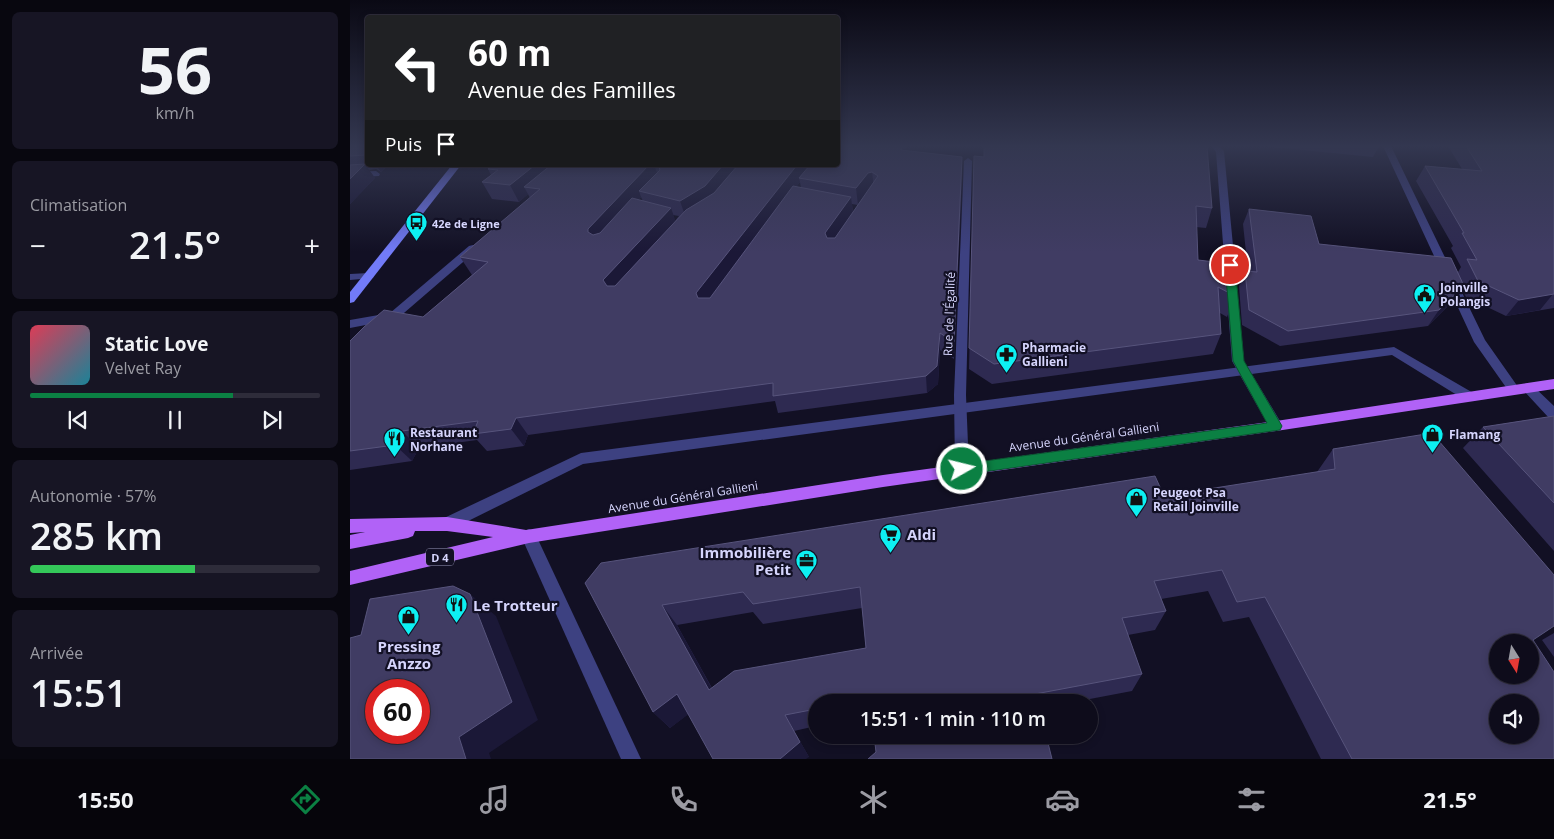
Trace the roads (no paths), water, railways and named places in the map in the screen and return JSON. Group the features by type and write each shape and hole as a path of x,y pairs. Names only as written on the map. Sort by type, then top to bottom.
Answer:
{"main road":[{"path":"350,299 444,181"},
{"name":"Avenue du Général Gallieni","path":"529,536 962,469 1276,426 1554,384"},
{"name":"D 4","path":"350,542 447,524"},
{"name":"D 4","path":"350,526 447,524 529,536"},
{"name":"D 4","path":"350,578 529,536"}],"street":[{"name":"Rue de l'Égalité","path":"962,469 960,408 967,181"},
{"path":"1223,181 1238,361 1276,426"},
{"path":"1404,181 1480,342 1521,389 1554,414"},
{"path":"350,324 393,316 481,242"},
{"path":"350,277 369,276"},
{"path":"447,524 581,459 1394,351 1470,397"},
{"path":"529,536 631,759"}],"place":[{"name":"42e de Ligne","path":"416,242"},
{"name":"Joinville Polangis","path":"1424,313"},
{"name":"Pharmacie Gallieni","path":"1006,373"},
{"name":"Flamang","path":"1433,453"},
{"name":"Restaurant Norhane","path":"394,458"},
{"name":"Peugeot Psa Retail Joinville","path":"1137,518"},
{"name":"Aldi","path":"891,553"},
{"name":"Immobilière Petit","path":"807,580"},
{"name":"Le Trotteur","path":"457,624"},
{"name":"Pressing Anzzo","path":"409,636"}]}
